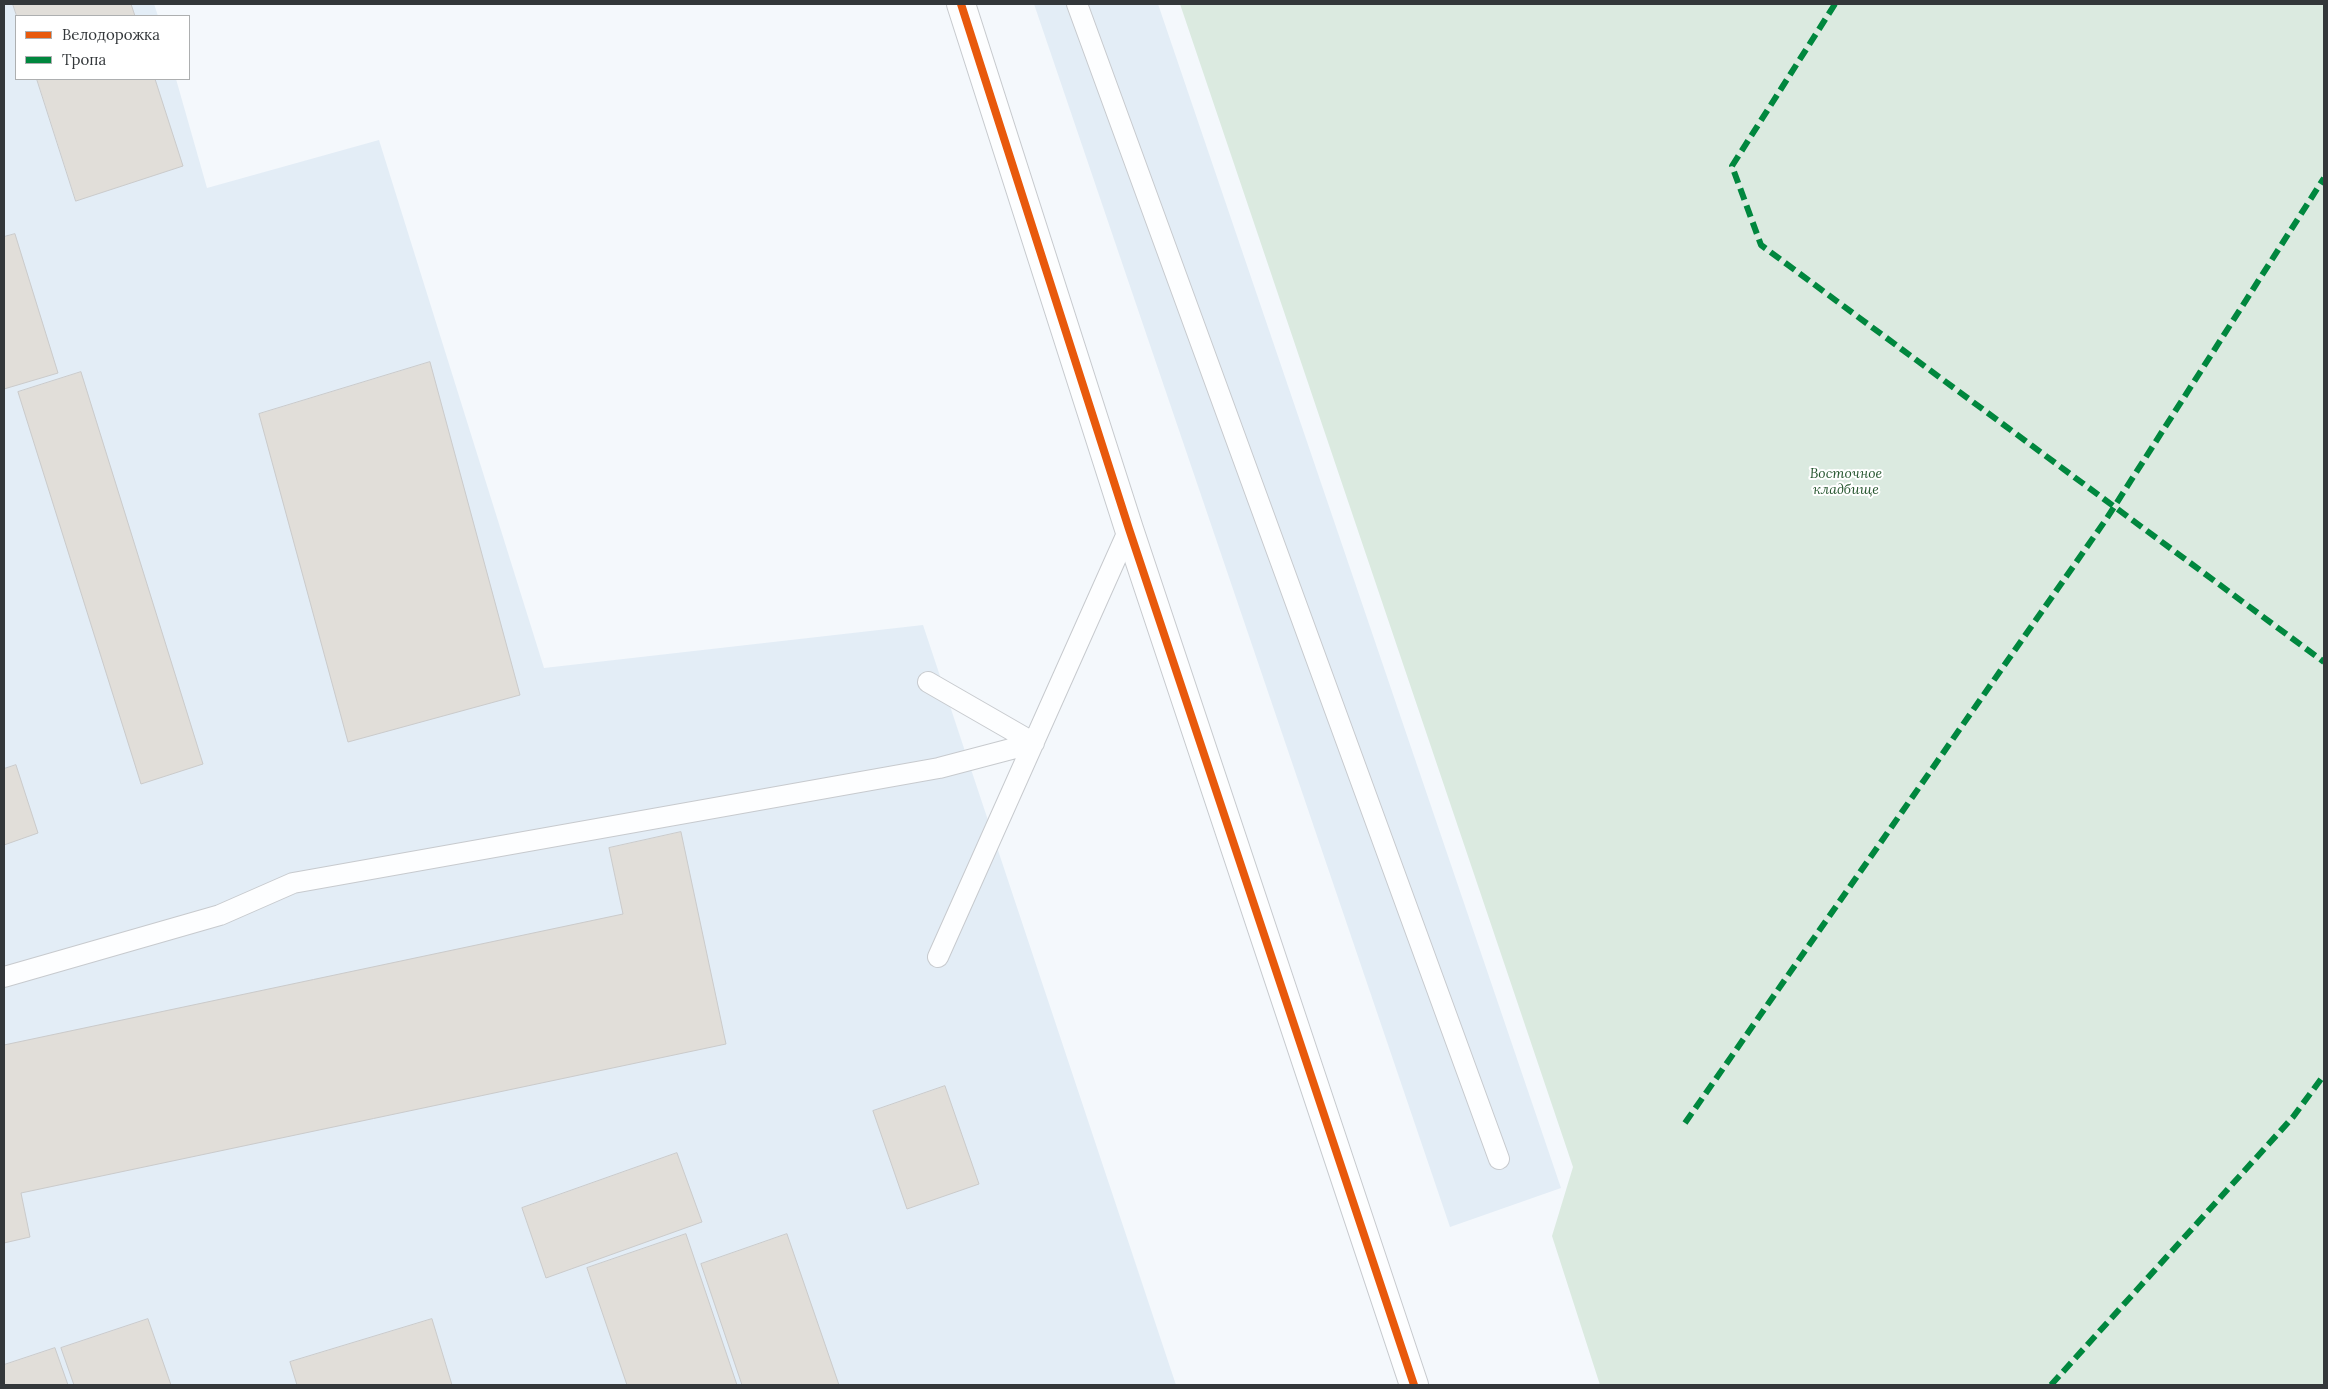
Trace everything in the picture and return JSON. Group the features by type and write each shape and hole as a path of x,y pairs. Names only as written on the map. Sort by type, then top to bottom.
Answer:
{"street":[{"path":"961,4 1129,529 1414,1385"}],"lane":[{"path":"1077,4 1499,1160"},
{"path":"938,957 1129,529"},
{"path":"928,682 1034,742"},
{"path":"4,977 220,915 293,883 939,768 1034,742"}],"shaded area":[{"path":"4,4 154,4 158,15 15,15 15,80 176,80 207,188 379,140 544,668 923,625 1176,1385 4,1385"},
{"path":"1034,4 1158,4 1561,1188 1450,1227"}],"green space":[{"name":"Восточное кладбище","path":"1180,4 2324,4 2324,1385 1600,1385 1552,1236 1573,1167"}],"building":[{"path":"13,4 131,4 135,15 17,15"},
{"path":"37,80 155,80 183,166 76,201"},
{"path":"15,234 58,373 4,389 4,237"},
{"path":"430,362 520,695 348,742 259,414"},
{"path":"81,372 203,764 141,784 18,392"},
{"path":"16,765 38,833 4,845 4,769"},
{"path":"681,832 726,1044 21,1193 30,1237 4,1243 4,1045 623,914 609,848"},
{"path":"945,1086 979,1184 907,1209 873,1111"},
{"path":"677,1153 702,1222 546,1278 522,1208"},
{"path":"686,1234 737,1385 627,1385 587,1268"},
{"path":"787,1234 839,1385 742,1385 701,1264"},
{"path":"148,1319 171,1385 74,1385 61,1348"},
{"path":"432,1319 452,1385 297,1385 290,1362"},
{"path":"55,1348 68,1385 4,1385 4,1365"}],"marked path":[{"path":"1835,4 1732,166 1761,245 2324,662"},
{"path":"1685,1123 2107,518 2324,178"},
{"path":"2051,1385 2293,1117 2324,1075"}],"cycle path":[{"path":"961,4 1129,529 1414,1385"}]}
